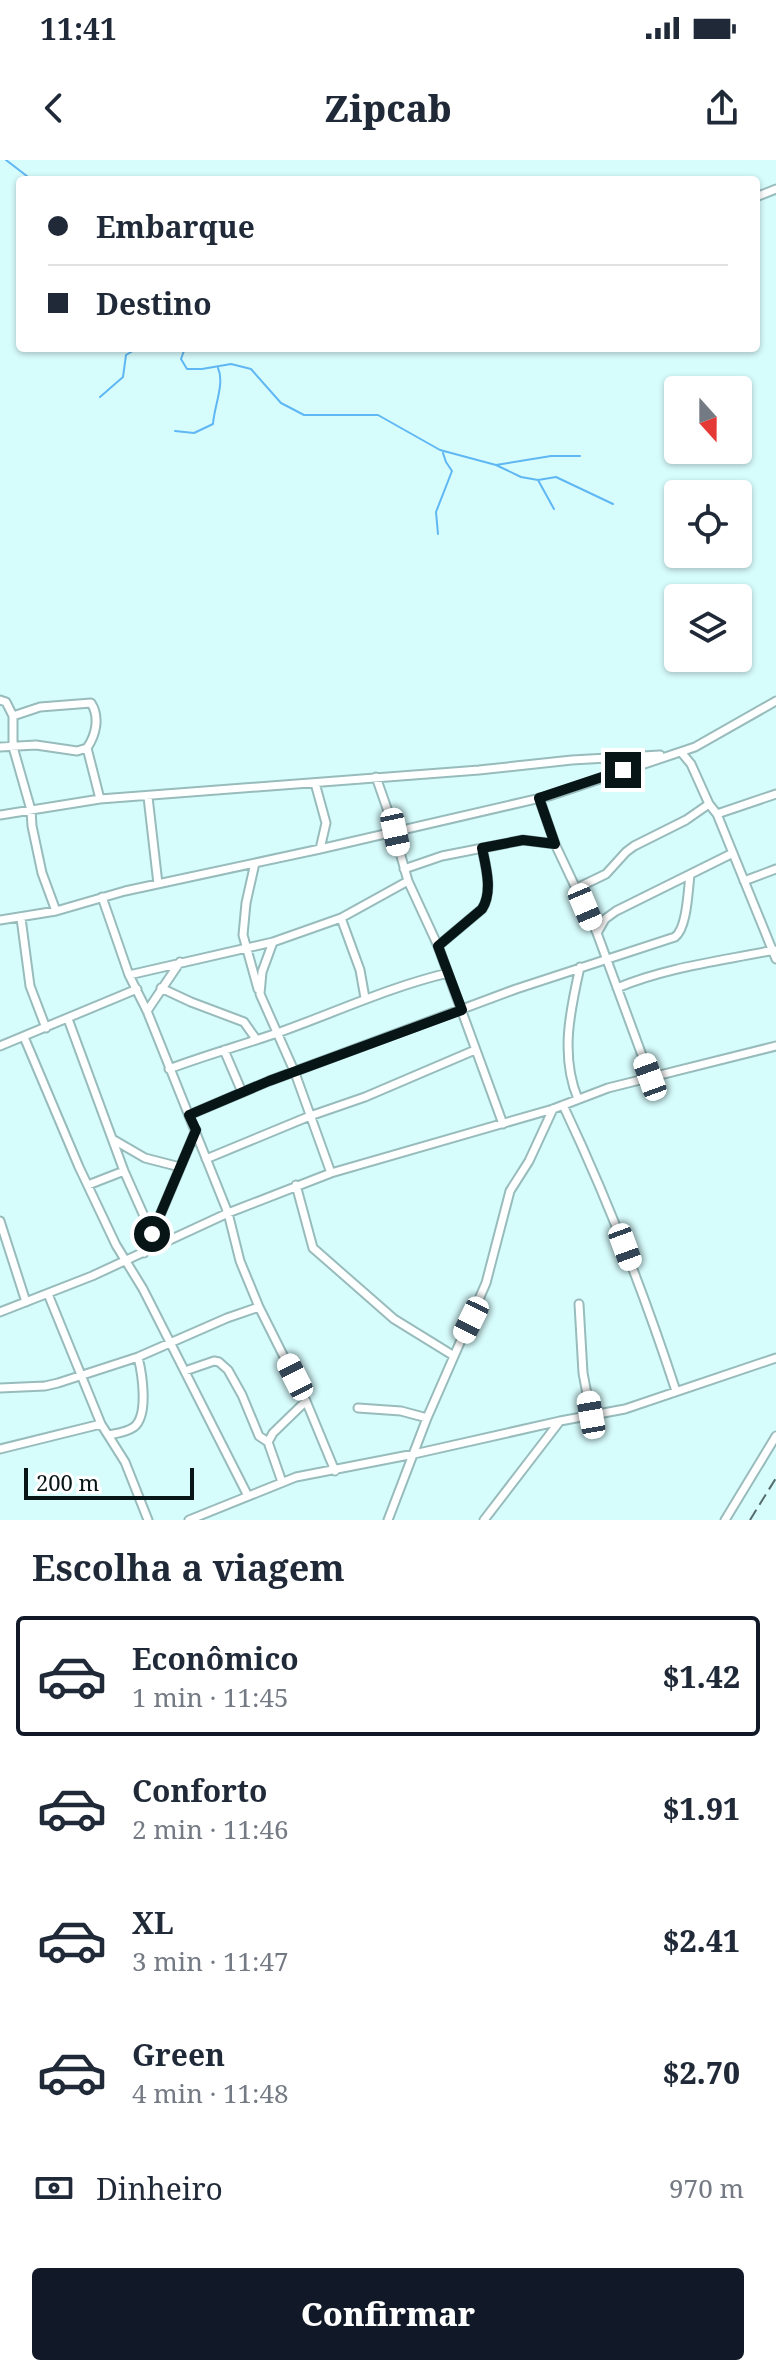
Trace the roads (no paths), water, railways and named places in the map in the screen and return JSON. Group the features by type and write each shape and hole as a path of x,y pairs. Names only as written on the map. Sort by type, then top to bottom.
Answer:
{"street":[{"path":"0,700 6,702 13,716 13,747 31,810 37,854 56,911"},
{"path":"0,815 100,799 670,754 695,747 776,701"},
{"path":"13,716 40,707 91,703 97,718 87,748 100,799"},
{"path":"763,709 776,709"},
{"path":"0,747 36,745 77,751 87,748"},
{"path":"691,764 695,747"},
{"path":"617,988 637,979 688,966 775,953 717,814 709,804 691,764 681,752"},
{"path":"1,918 21,918 56,911 102,897 539,798 670,754"},
{"path":"376,777 408,881 438,946 503,1124"},
{"path":"315,783 327,828 320,849"},
{"path":"717,814 776,794"},
{"path":"148,797 158,884"},
{"path":"539,798 555,844 597,933 650,1077"},
{"path":"577,888 606,874 634,846 686,820 709,804"},
{"path":"404,869 442,856 523,840 555,844"},
{"path":"438,946 486,902 488,894 482,848"},
{"path":"597,933 605,919 616,911 733,853"},
{"path":"255,863 246,903 243,935 246,948 260,994 295,1073 331,1173"},
{"path":"744,881 776,869"},
{"path":"189,1115 242,1092 462,1010 580,967 663,942 679,934 683,925 690,875"},
{"path":"129,975 273,942 341,918 408,881"},
{"path":"102,897 129,975 147,1011 228,1213 240,1261 259,1307 306,1401 335,1471"},
{"path":"21,918 30,986 46,1028"},
{"path":"341,918 360,970 365,998"},
{"path":"260,994 262,972 273,942"},
{"path":"147,1011 180,962"},
{"path":"578,1099 567,1064 570,1021 580,967"},
{"path":"169,1069 278,1033 365,998 448,973"},
{"path":"161,988 244,1022 256,1039"},
{"path":"0,1046 137,989"},
{"path":"68,1019 124,1171 152,1234"},
{"path":"24,1037 88,1185 248,1496"},
{"path":"0,1312 144,1253 228,1213 331,1173 553,1109 650,1077 776,1046"},
{"path":"224,1050 242,1092"},
{"path":"206,1159 475,1050"},
{"path":"563,1105 618,1229 676,1391"},
{"path":"388,1520 427,1418 486,1283 510,1191 529,1161 553,1109"},
{"path":"144,1253 196,1130"},
{"path":"114,1140 145,1158 180,1167"},
{"path":"88,1185 124,1171"},
{"path":"296,1185 313,1248 394,1319 454,1356"},
{"path":"0,1221 26,1302"},
{"path":"48,1294 101,1424 133,1481 148,1520"},
{"path":"579,1304 583,1373 591,1415"},
{"path":"0,1388 45,1386 138,1357 259,1307"},
{"path":"109,1435 137,1425 140,1419 143,1391 138,1357"},
{"path":"189,1520 296,1477 625,1409 776,1358"},
{"path":"185,1371 214,1361 223,1366 238,1387 259,1436 268,1442 282,1482"},
{"path":"268,1442 273,1433 306,1401"},
{"path":"358,1408 401,1411 427,1418"},
{"path":"484,1520 560,1421"},
{"path":"0,1449 101,1424"},
{"path":"725,1520 776,1436"}],"waterway":[{"path":"6,160 27,176"},
{"path":"100,397 123,377 126,355 131,352"},
{"path":"184,352 181,359 187,369 231,364 251,369 281,403 304,415 378,415 440,450 496,465 551,456 580,456"},
{"path":"175,431 194,433 213,424 220,388 218,368"},
{"path":"438,534 436,512 452,471 443,453"},
{"path":"496,465 521,477 538,480 556,477 613,504"},
{"path":"538,480 554,509"}],"railway":[{"path":"750,1520 776,1478"}]}
